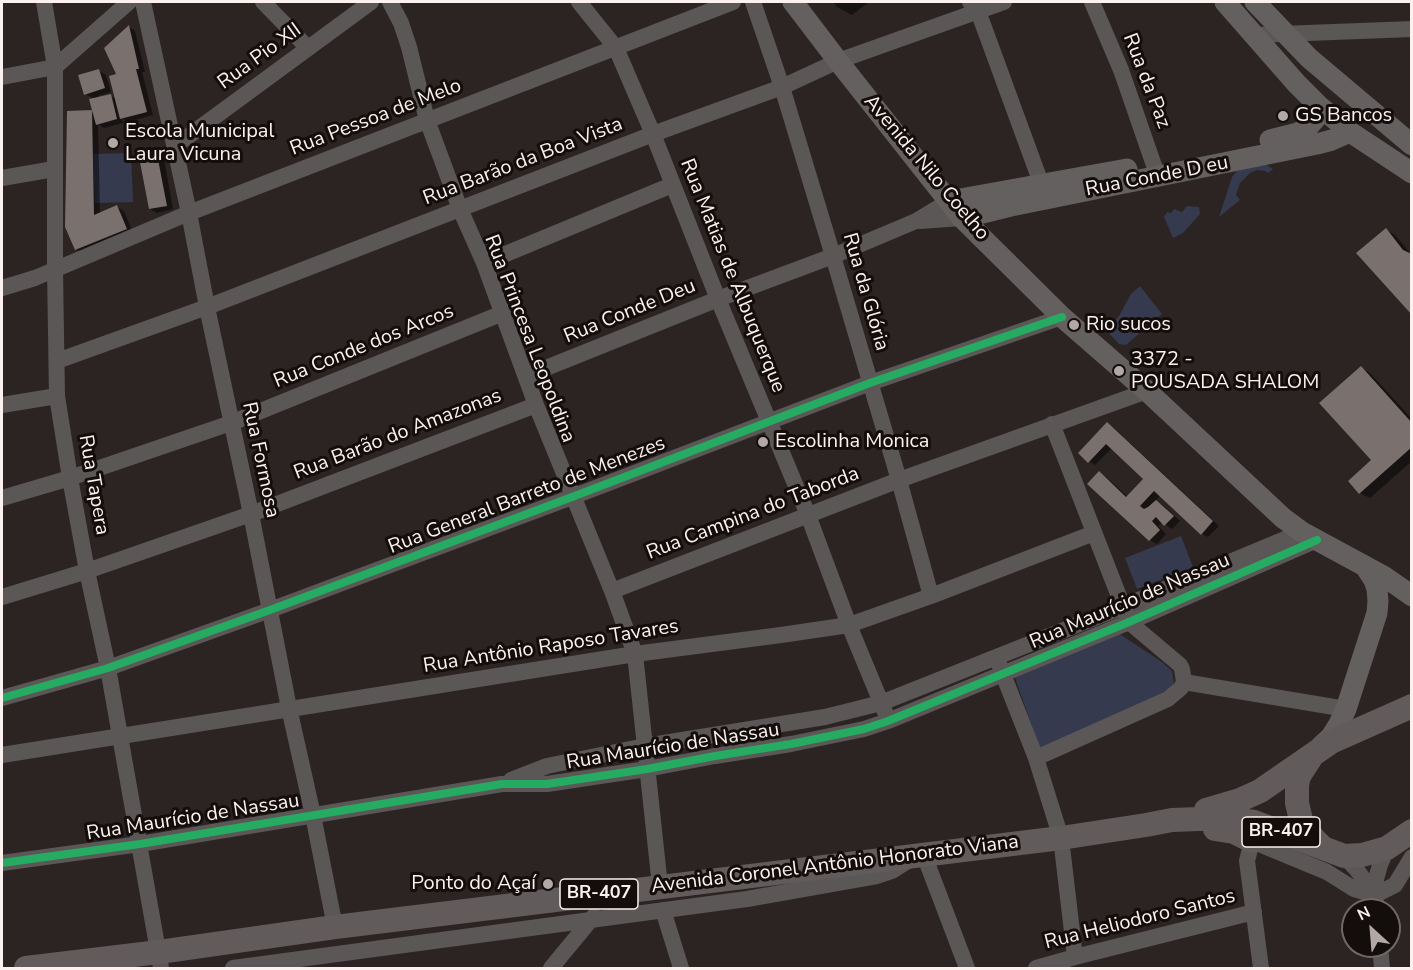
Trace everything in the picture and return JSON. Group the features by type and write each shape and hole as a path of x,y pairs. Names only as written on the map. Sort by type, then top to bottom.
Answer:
{"highway":[{"name":"BR-407","path":"1172,820 1248,797 1277,780 1322,748 1412,706"},
{"path":"1322,748 1303,767 1299,776 1296,785 1298,813 1304,826 1315,840 1334,852"},
{"name":"Avenida Coronel Antônio Honorato Viana","path":"26,969 160,960 335,927 617,892 662,898 750,887 919,856 1061,838 1172,820 1242,819 1334,852 1362,855 1387,848 1412,828"},
{"path":"1146,825 1216,829 1234,832 1252,841"}],"main road":[{"name":"Avenida Nilo Coelho","path":"793,2 962,218 1062,317 1283,518 1310,536 1385,577 1412,596"},
{"path":"1225,2 1317,105 1350,132 1412,173"},
{"path":"1256,2 1326,74 1412,145"},
{"name":"Rua Conde D eu","path":"962,218 1156,171 1298,133 1315,119 1317,105"},
{"name":"Rua Conde D eu","path":"949,201 1041,183 1156,171 1317,144 1350,132"},
{"name":"Avenida Nilo Coelho","path":"1283,518 1343,542 1412,581"},
{"path":"1322,748 1339,724 1346,709 1377,607 1377,589 1365,565"}],"street":[{"name":"Rua Tapera","path":"44,2 55,67 57,396 70,478 108,668 160,960"},
{"path":"2,77 55,67 129,2"},
{"name":"Rua Formosa","path":"143,2 189,213 335,927"},
{"path":"264,2 308,48"},
{"name":"Rua Pio XII","path":"175,146 371,2"},
{"name":"Rua Princesa Leopoldina","path":"390,2 409,47 427,120 460,209 484,262 536,405 612,591 635,654 662,898 681,969"},
{"name":"Rua Matias de Albuquerque","path":"579,2 616,48 653,134 718,300 808,515 888,721"},
{"name":"Rua Pessoa de Melo","path":"2,288 35,278 189,213 733,2"},
{"name":"Rua da Glória","path":"753,2 782,87 833,256 931,596"},
{"name":"Rua Barão da Boa Vista","path":"57,361 207,307 653,134 782,87 974,6 1004,2"},
{"name":"Rua da Paz","path":"1092,2 1121,70 1156,171"},
{"path":"974,6 1041,183"},
{"path":"1255,35 1412,29"},
{"path":"2,178 54,169"},
{"path":"484,262 672,185"},
{"name":"Rua Conde Deu","path":"526,376 833,256 916,221 949,201"},
{"name":"Rua Conde Deu","path":"916,221 962,218"},
{"name":"Rua Conde dos Arcos","path":"2,498 70,478 231,423 503,313"},
{"name":"Rua General Barreto de Menezes","path":"2,698 108,668 270,610 870,383 1062,317"},
{"name":"Rua Campina do Taborda","path":"612,591 899,480 1147,392"},
{"path":"2,405 57,396"},
{"name":"Rua Barão do Amazonas","path":"2,597 87,571 251,514 536,405"},
{"path":"1036,758 1168,699 1181,688 1184,682 1180,664 1126,614 1052,424"},
{"name":"Rua Antônio Raposo Tavares","path":"2,755 635,654 849,625 1094,533"},
{"name":"Rua Maurício de Nassau","path":"2,863 140,844 502,784 547,784 647,769 864,729 1003,673 1126,614 1310,536"},
{"name":"Rua Maurício de Nassau","path":"502,784 547,766 645,746 825,717 881,703 997,657 1126,614"},
{"path":"997,657 1036,758 1061,838 1076,957"},
{"path":"1184,682 1346,709"},
{"path":"1261,969 1247,861 1252,841 1327,872 1368,898"},
{"path":"1376,898 1376,879 1387,848"},
{"path":"1334,852 1357,870 1373,898"},
{"path":"919,856 968,969"},
{"path":"1381,898 1395,885 1412,857"},
{"path":"551,969 591,919 617,892"},
{"path":"233,969 591,919 662,898"},
{"name":"Rua Heliodoro Santos","path":"1036,969 1254,912"}],"shaded area":[{"path":"131,153 133,202 95,203 93,154"},
{"path":"1264,163 1273,169 1268,173 1257,170 1250,173 1240,183 1236,195 1240,200 1219,217 1232,177 1237,171"},
{"path":"1187,206 1199,207 1200,214 1183,233 1173,238 1164,217 1167,212 1171,213 1174,209 1182,212"},
{"path":"1140,286 1162,314 1126,345 1119,344 1103,327 1112,324 1131,294"},
{"path":"1181,536 1193,567 1137,589 1125,558"},
{"path":"1118,633 1162,662 1172,671 1174,683 1167,691 1040,749 1014,675"}],"building":[{"path":"129,25 139,69 136,69 147,112 120,119 109,76 116,74 104,48"},
{"path":"99,69 105,88 84,95 78,75"},
{"path":"111,94 117,119 96,125 89,99"},
{"path":"92,110 94,215 117,205 127,229 75,250 65,227 67,111"},
{"path":"157,154 167,206 149,209 139,157"},
{"path":"1386,228 1403,250 1412,254 1412,315 1356,253"},
{"path":"1361,366 1412,423 1412,447 1359,494 1348,481 1371,460 1319,403"},
{"path":"1107,422 1213,521 1201,535 1154,491 1140,506 1144,509 1156,500 1174,516 1164,526 1156,517 1152,521 1160,530 1149,541 1087,484 1099,471 1126,497 1143,479 1106,444 1088,463 1078,453"}],"cycle path":[{"path":"2,698 108,668 270,610 870,383 1062,317"},
{"path":"2,863 140,844 502,784 547,784 647,769 864,729 1129,622 1317,540"}],"place":[{"name":"GS Bancos","path":"1283,116"},
{"name":"Escola Municipal Laura Vicuna","path":"113,143"},
{"name":"Rio sucos","path":"1074,325"},
{"name":"3372 - POUSADA SHALOM","path":"1119,371"},
{"name":"Escolinha Monica","path":"763,442"},
{"name":"Ponto do Açaí","path":"548,884"}]}
